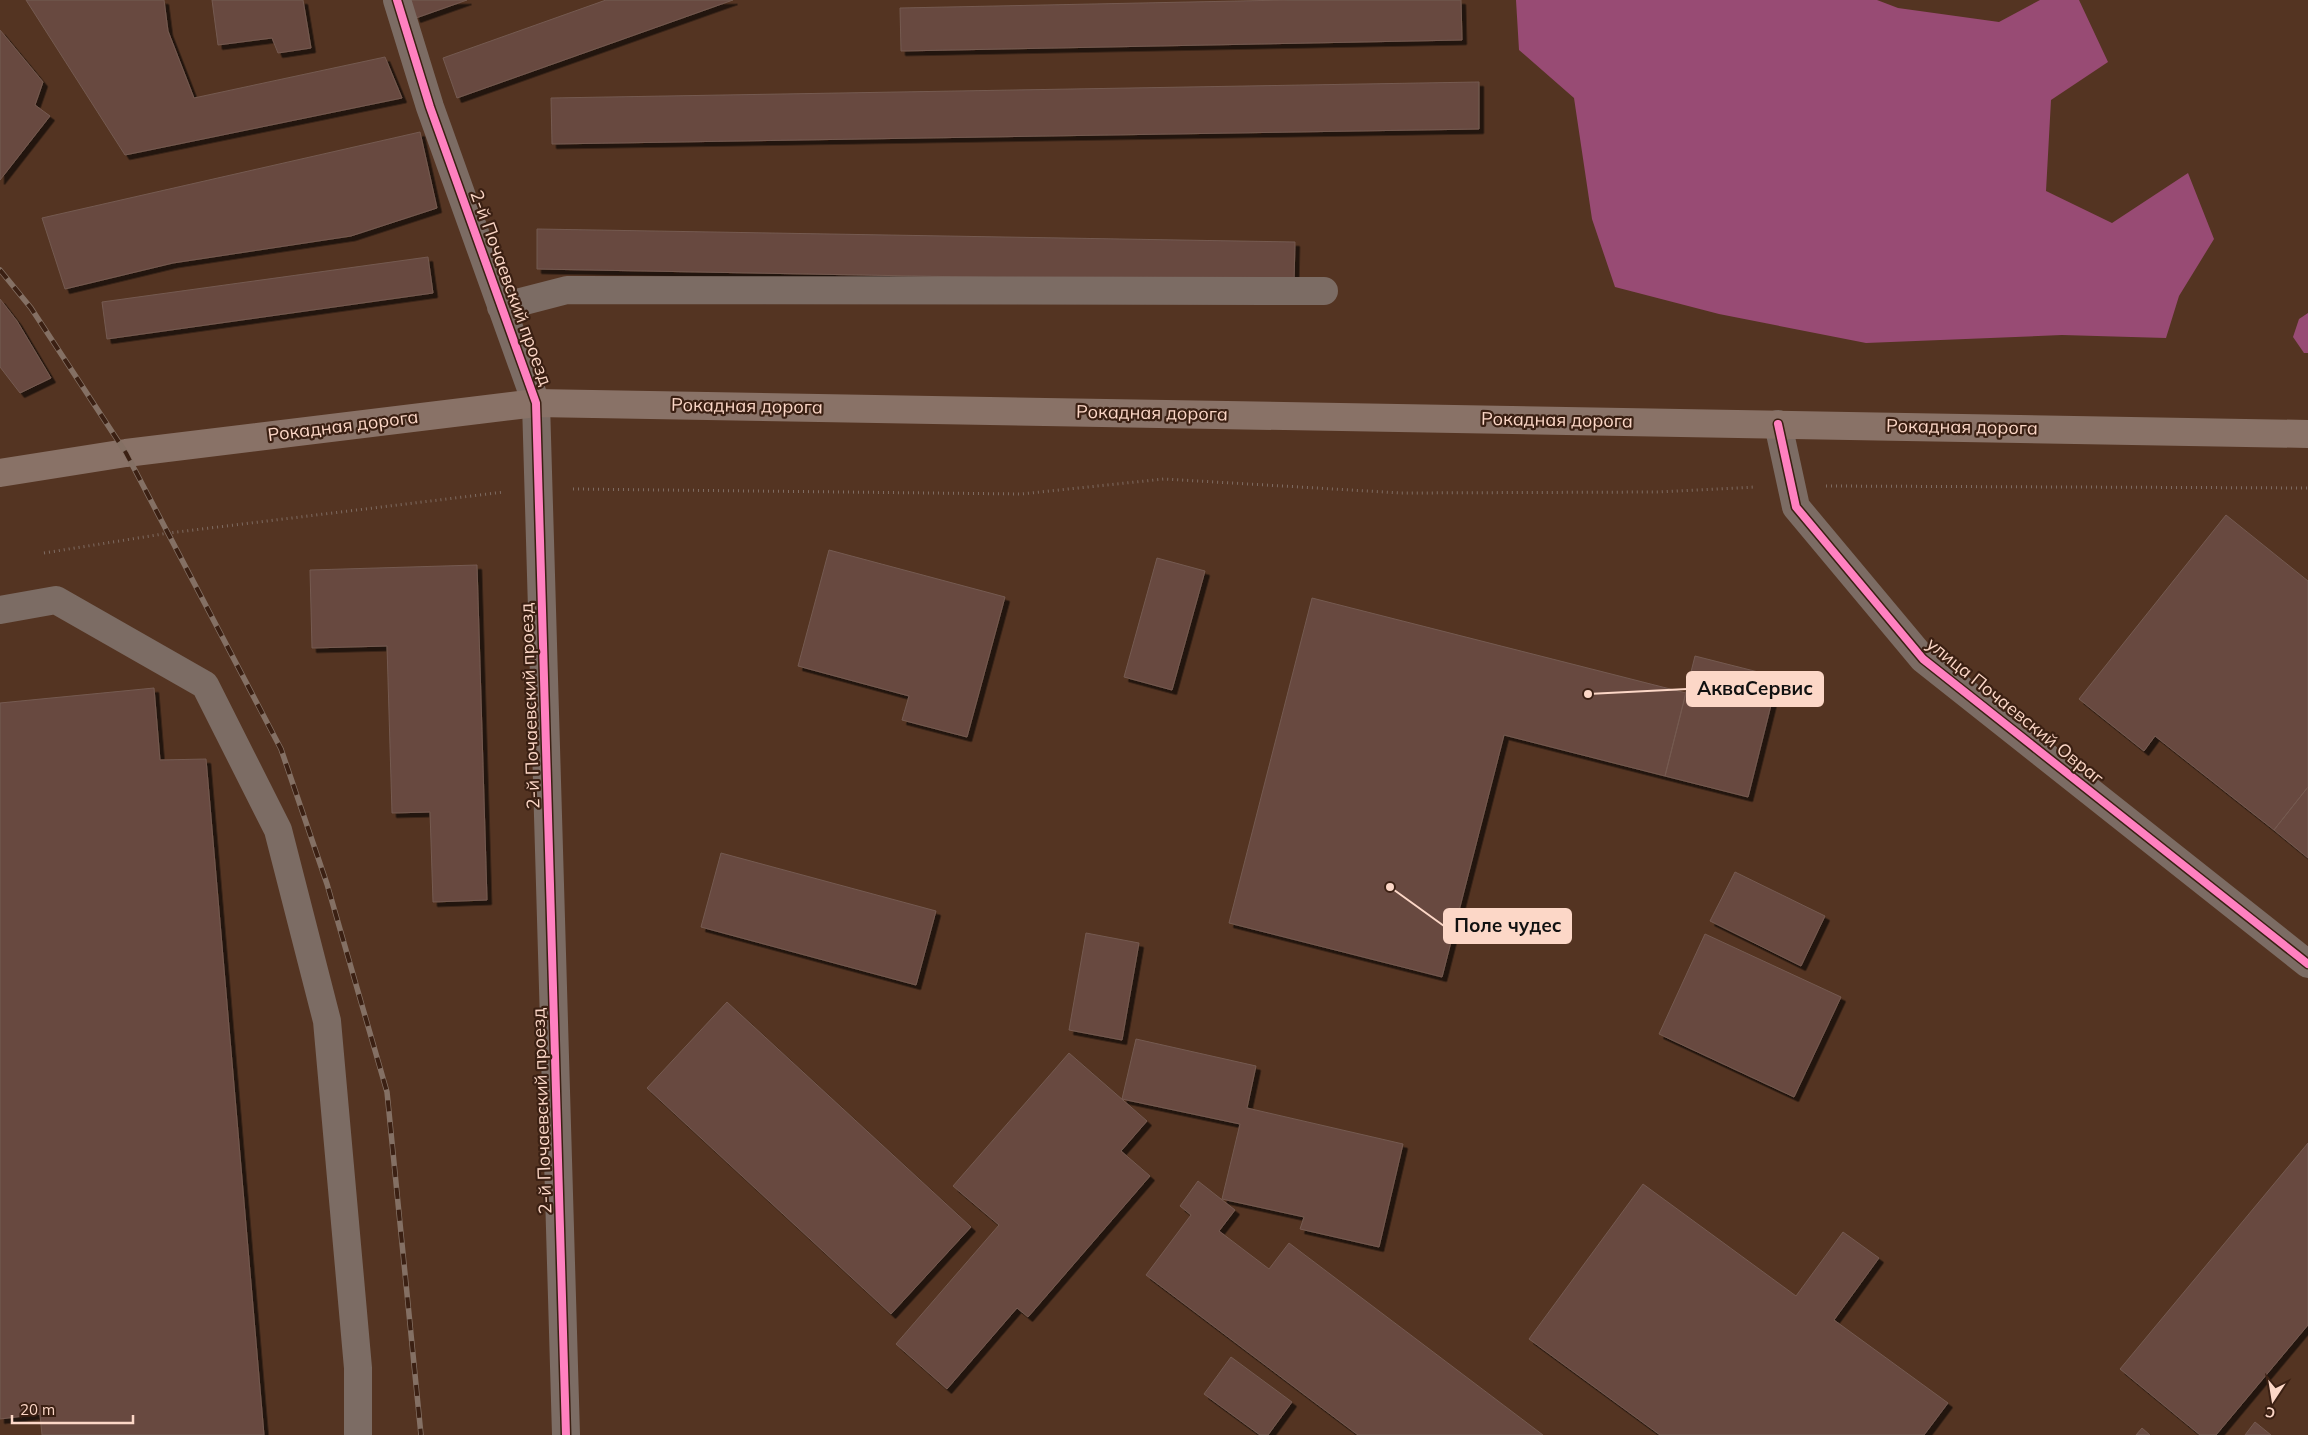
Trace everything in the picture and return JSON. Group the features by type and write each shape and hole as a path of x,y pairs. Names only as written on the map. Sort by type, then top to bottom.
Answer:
{"main road":[{"name":"Рокадная дорога","path":"0,473 126,453 536,403 2308,434"}],"street":[{"name":"2-й Почаевский проезд","path":"397,0 430,107 536,403 566,1435"},
{"path":"501,307 567,290 1324,291"},
{"name":"улица Почаевский Овраг","path":"1778,424 1796,507 1923,659 2308,964"},
{"path":"0,610 56,600 205,685 278,830 327,1021 358,1368 358,1435"}],"path":[{"path":"44,553 168,534 538,488 1021,494 1164,479 1401,493 1659,492 1791,486 2308,488"}],"shaded area":[{"path":"1516,0 1877,0 1898,8 1999,22 2040,0 2079,0 2108,62 2051,100 2046,191 2112,223 2188,173 2214,239 2179,296 2166,338 2062,335 1866,343 1719,314 1615,287 1592,219 1574,98 1519,50"},
{"path":"2308,313 2308,353 2304,353 2293,337 2299,319"}],"building":[{"path":"26,0 164,0 168,31 194,98 385,57 402,98 125,155"},
{"path":"212,0 303,0 311,48 278,53 272,38 218,45"},
{"path":"410,0 467,0 416,18"},
{"path":"606,0 733,0 457,98 443,58"},
{"path":"1287,0 1461,0 1462,40 901,51 900,8"},
{"path":"0,30 43,82 35,105 50,116 0,180"},
{"path":"1479,82 1479,129 552,144 551,98"},
{"path":"420,132 437,208 351,236 173,263 65,289 42,218"},
{"path":"537,229 1295,242 1294,283 537,269"},
{"path":"428,257 433,293 107,339 102,302"},
{"path":"0,299 17,321 51,378 20,393 0,367"},
{"path":"2226,515 2308,581 2308,787 2274,830 2155,736 2144,751 2079,699"},
{"path":"829,550 1005,597 967,737 902,720 909,696 798,666"},
{"path":"1157,558 1205,571 1172,690 1124,677"},
{"path":"477,565 487,900 433,902 430,812 392,813 387,646 312,648 310,570"},
{"path":"1312,598 1686,693 1665,776 1504,735 1442,977 1229,923"},
{"path":"1695,656 1778,677 1748,797 1665,776"},
{"path":"154,688 160,760 206,759 264,1435 42,1435 40,1414 0,1419 0,703"},
{"path":"2308,787 2308,858 2274,830"},
{"path":"721,853 936,911 916,985 701,927"},
{"path":"1735,872 1825,916 1801,966 1710,921"},
{"path":"1086,933 1139,943 1122,1040 1069,1030"},
{"path":"1705,934 1841,997 1794,1097 1659,1034"},
{"path":"727,1002 971,1227 891,1314 647,1088"},
{"path":"1136,1039 1256,1066 1247,1108 1403,1144 1379,1247 1300,1229 1304,1217 1222,1199 1240,1124 1122,1099"},
{"path":"1069,1053 1147,1121 1121,1151 1150,1176 1028,1317 1017,1308 947,1389 896,1344 999,1225 953,1186"},
{"path":"2308,1143 2308,1325 2216,1435 2200,1435 2120,1369"},
{"path":"1198,1181 1235,1210 1219,1231 1269,1269 1289,1243 1543,1435 1358,1435 1146,1275 1191,1215 1180,1206"},
{"path":"1643,1184 1796,1296 1843,1232 1879,1258 1834,1320 1948,1403 1924,1435 1660,1435 1529,1339"},
{"path":"1231,1357 1292,1402 1268,1435 1260,1435 1204,1394"},
{"path":"2255,1422 2271,1435 2245,1435"},
{"path":"2142,1428 2150,1435 2136,1435"}],"railway":[{"path":"0,270 31,308 126,453 281,749 327,884 387,1092 421,1435"}],"cycle path":[{"path":"397,0 430,107 536,403 566,1435"},
{"path":"1778,424 1796,507 1923,659 2308,964"}],"place":[{"name":"АкваСервис","path":"1588,694"},
{"name":"Поле чудес","path":"1390,887"}]}
